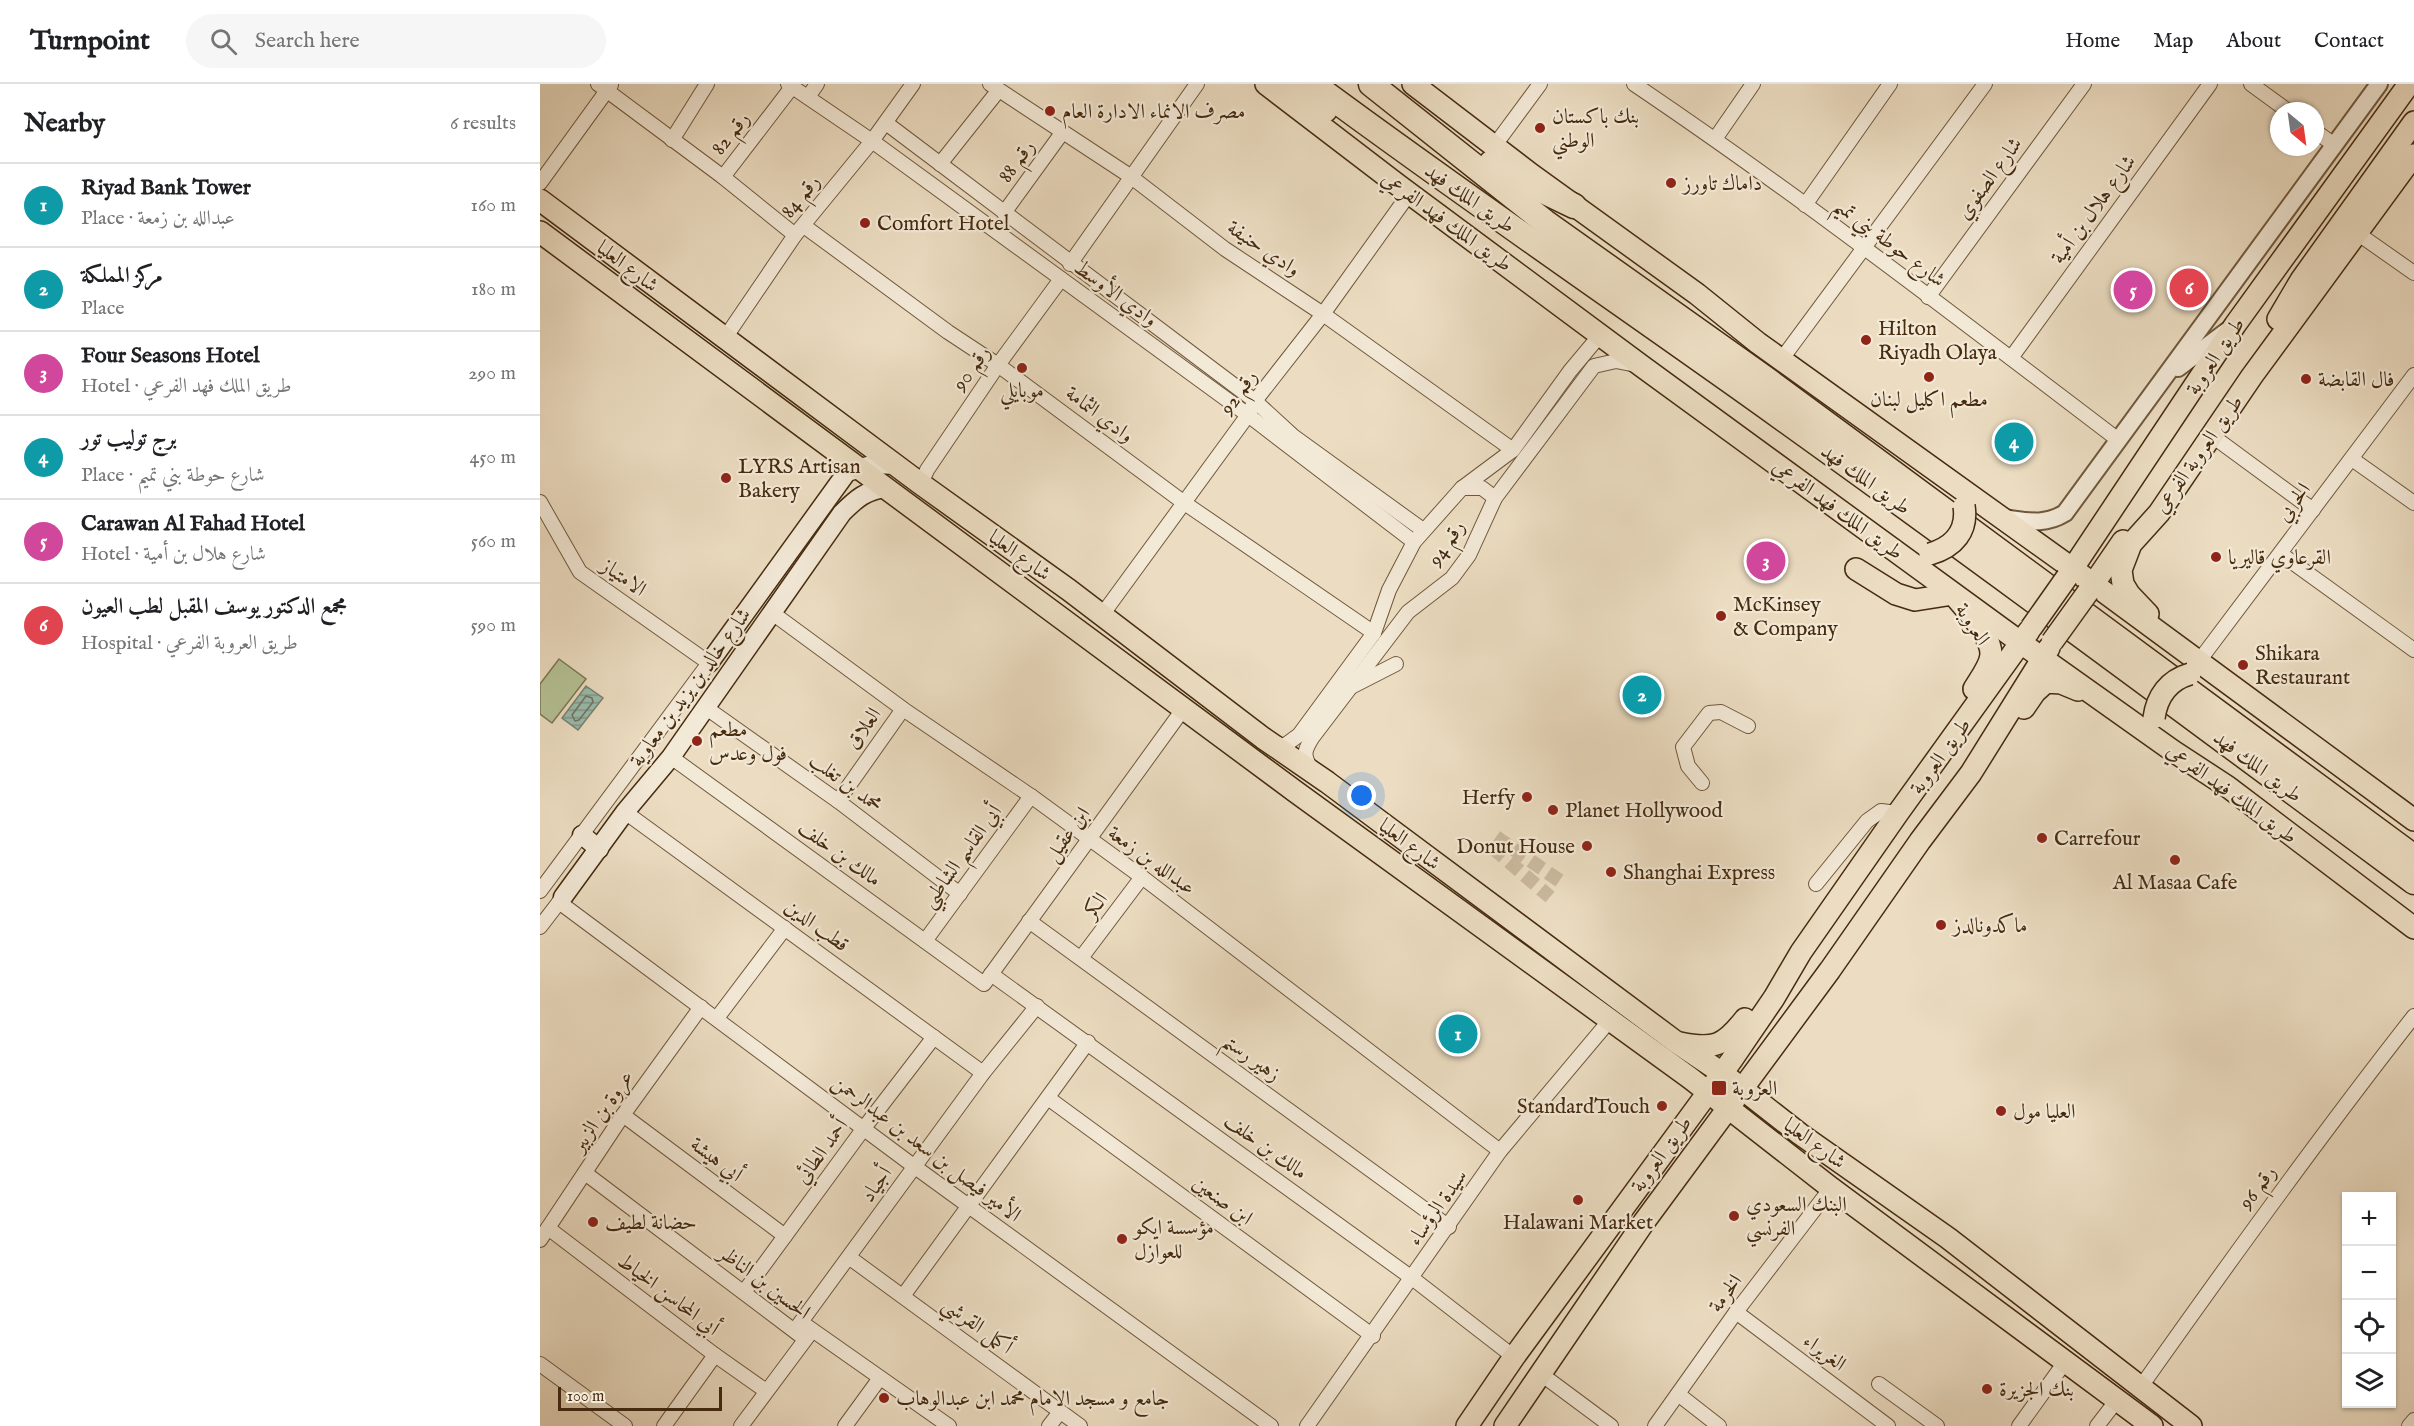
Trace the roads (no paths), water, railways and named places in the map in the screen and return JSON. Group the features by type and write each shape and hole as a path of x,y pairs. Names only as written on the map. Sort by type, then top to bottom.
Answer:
{"highway":[{"path":"1287,84 1358,133 1367,137 1386,138"},
{"name":"طريق الملك فهد","path":"1313,84 1955,543 2414,882"},
{"name":"طريق الملك فهد","path":"1371,84 1545,222 1771,383 2414,857"},
{"path":"1436,134 1475,152 1512,176 1574,206"}],"main road":[{"name":"طريق الملك فهد الفرعي","path":"1266,84 1409,194 1953,594 2026,635 2047,650 2101,699 2228,787 2414,928"},
{"path":"1413,84 1574,206 1697,294 1781,360 2001,518 2090,589 2283,724"},
{"path":"2357,154 2397,84"},
{"name":"طريق العروبة","path":"1467,1426 1514,1357 1722,1073 1898,813 2070,573 2235,325 2409,84"},
{"name":"طريق العروبة","path":"1505,1426 1644,1222 1743,1089 1971,772 2047,650 2243,365 2273,327 2301,280 2414,122"},
{"name":"طريق العروبة الفرعي","path":"2283,724 2250,690 2205,653 2148,614 2129,594 2123,584 2121,570 2131,544 2159,513 2211,435 2317,286 2414,155"},
{"name":"شارع العليا","path":"540,200 921,484 1102,615 1263,738 1314,773 1676,1042 1722,1073 1800,1134 1947,1238 2191,1426"},
{"name":"شارع العليا","path":"540,232 1708,1092 1831,1188 2152,1426"},
{"path":"2273,327 2317,286"},
{"path":"859,468 875,464 897,465"},
{"name":"شارع خالد بن يزيد بن معاوية","path":"709,663 847,472 859,468"},
{"path":"1888,545 1910,552 1930,554 1942,551 1959,536 1965,518 1964,506 1940,476"},
{"name":"شارع خالد بن يزيد بن معاوية","path":"561,899 625,812 671,757 842,513 861,495 886,488"},
{"path":"827,500 838,503 842,513"},
{"path":"2105,567 2131,544 2135,524"},
{"path":"1856,569 1896,594 1915,600 1953,594"},
{"name":"العروبة","path":"1944,751 1956,719 1991,657 1985,634 1953,594"},
{"path":"2228,787 2156,726 2155,709 2163,692 2179,677 2190,674 2212,675 2222,680 2414,820"},
{"path":"1971,772 1992,753 2035,692 2046,682 2061,683 2101,699"},
{"path":"1248,755 1263,759 1272,755 1270,745 1263,738"},
{"path":"582,835 599,849"},
{"path":"1676,1042 1696,1046 1714,1045 1726,1041 1778,974 1802,952"},
{"path":"2178,1426 2186,1426"}],"street":[{"path":"672,140 707,84"},
{"path":"808,97 817,84"},
{"name":"رقم 84","path":"725,338 800,231 886,123 913,84"},
{"path":"1070,264 1197,84"},
{"path":"1496,145 1540,84"},
{"name":"شارع حوطة بني تميم","path":"1634,84 1714,138 1865,247 2117,439"},
{"path":"1714,138 1754,84"},
{"path":"1805,205 1890,84"},
{"path":"1781,360 1985,84"},
{"name":"شارع الصفوي","path":"1928,297 2084,84"},
{"name":"شارع هلال بن أمية","path":"2011,358 2210,84"},
{"path":"2251,84 2276,102"},
{"path":"2001,518 2030,522 2051,521 2065,513 2379,84"},
{"path":"540,183 606,86"},
{"name":"وادي الثمامة","path":"606,86 672,140 723,177 998,365 1183,502 1374,633"},
{"name":"وادي الأوسط","path":"790,86 872,141 1248,415 1414,542"},
{"name":"رقم 82","path":"723,177 790,86"},
{"path":"940,164 994,87"},
{"name":"وادي حنيفة","path":"994,87 1130,176 1225,249 1323,314 1512,450"},
{"name":"وادي الأوسط","path":"886,123 1070,264 1255,401 1293,436 1423,530"},
{"name":"رقم 88","path":"1004,213 1062,133"},
{"path":"2324,138 2333,144"},
{"name":"رقم 92","path":"1102,615 1248,415 1255,401 1323,314 1409,194"},
{"path":"2357,233 2414,273"},
{"name":"رقم 90","path":"921,484 927,470 998,365 1061,279"},
{"path":"2164,378 2235,325"},
{"name":"رقم 94","path":"1263,738 1284,746 1299,735 1374,633 1389,590 1414,542 1423,530 1462,488 1512,450 1570,371 1601,334"},
{"name":"رقم 94","path":"1314,773 1305,758 1304,751 1408,612 1452,578 1469,555 1495,498 1548,424 1594,366 1616,361 1643,367"},
{"path":"1548,424 1548,413 1567,385 1570,371"},
{"name":"الحربي","path":"2205,653 2414,375"},
{"path":"2211,435 2313,510"},
{"path":"2352,459 2414,503"},
{"path":"1462,488 1482,488 1495,498"},
{"name":"الامتياز","path":"540,502 580,572 709,663"},
{"path":"2281,554 2414,650"},
{"path":"1389,590 1394,601 1402,606 1416,608"},
{"name":"عبدالله بن زمعة","path":"771,612 903,709 1031,796 1142,877 1500,1151"},
{"name":"شارع خالد بن يزيد بن معاوية","path":"540,891 668,715 709,663"},
{"path":"1351,687 1396,664"},
{"name":"محمد بن تغلب","path":"705,707 837,801 960,894"},
{"name":"ابن عقيل","path":"987,979 1184,708"},
{"name":"العلاق","path":"837,801 903,709"},
{"path":"1702,783 1688,766 1683,747 1709,713 1721,712 1748,726"},
{"name":"مالك بن خلف","path":"671,757 925,940 987,979 1037,1006 1088,1042 1412,1278 1514,1357"},
{"name":"أبي القاسم الشاطبي","path":"925,940 1031,796"},
{"path":"1816,884 1867,821 1881,811 1898,813"},
{"name":"قطب الدين","path":"625,812 983,1073"},
{"name":"الكر","path":"1081,958 1142,877"},
{"name":"شارع خالد بن يزيد بن معاوية","path":"540,927 561,899"},
{"name":"الأمير فيصل بن سعد بن عبدالرحمن","path":"561,899 915,1167 1271,1426"},
{"name":"زهير رستم","path":"1029,921 1449,1227"},
{"path":"717,1018 785,928"},
{"name":"أجياد","path":"741,1426 766,1391 850,1258 983,1073 1037,1006"},
{"name":"عروة بن الزبير","path":"540,1240 623,1115 701,1007"},
{"name":"رقم 96","path":"2140,1388 2342,1107 2414,1016"},
{"name":"سيدة الرؤساء","path":"1307,1426 1373,1336 1500,1151 1610,1020"},
{"name":"أحمد الطائي","path":"744,1292 934,1037"},
{"path":"903,1296 1088,1042"},
{"name":"ابن صنعين","path":"1048,1098 1373,1336"},
{"name":"أبي هيشة","path":"623,1115 785,1236"},
{"name":"الحسين بن الناظر","path":"585,1173 744,1292 880,1378 949,1426"},
{"name":"الخرمة","path":"1655,1426 1736,1312 1831,1188"},
{"name":"أبي المحاسن الخياط","path":"548,1228 715,1356 766,1391"},
{"name":"أكمل القرشي","path":"850,1258 1080,1426"},
{"name":"الغريراء","path":"1736,1312 1888,1426"},
{"path":"664,1426 715,1356"},
{"path":"2019,1426 2065,1362"},
{"path":"540,1364 625,1426"},
{"path":"1541,1374 1611,1426"},
{"path":"851,1424 880,1378"},
{"path":"1879,1384 1937,1426"},
{"path":"1678,1394 1719,1426"},
{"path":"2097,1426 2117,1400"},
{"path":"1049,1426 1060,1412"},
{"path":"2409,1426 2414,1420"}],"water":[{"path":"586,686 603,698 578,730 562,718"}],"tunnel":[{"path":"1496,837 1560,881"},
{"path":"1493,848 1550,897"}],"place":[{"name":"مصرف الانماء الادارة العام","path":"1050,111"},
{"name":"بنك باكستان الوطني","path":"1540,128"},
{"name":"داماك تاورز","path":"1671,183"},
{"name":"Comfort Hotel","path":"865,223"},
{"name":"مجمع الدكتور يوسف المقبل لطب العيون","path":"2189,288"},
{"name":"Carawan Al Fahad Hotel","path":"2133,290"},
{"name":"Hilton Riyadh Olaya","path":"1866,340"},
{"name":"موبايلي","path":"1022,368"},
{"name":"مطعم اكليل لبنان","path":"1929,377"},
{"name":"فال القابضة","path":"2306,379"},
{"name":"برج توليب تور","path":"2014,442"},
{"name":"LYRS Artisan Bakery","path":"726,478"},
{"name":"القرعاوي قاليريا","path":"2216,557"},
{"name":"Four Seasons Hotel","path":"1766,561"},
{"name":"McKinsey & Company","path":"1721,616"},
{"name":"Shikara Restaurant","path":"2243,665"},
{"name":"مركز المملكة","path":"1642,695"},
{"name":"مطعم فول وعدس","path":"697,741"},
{"name":"Herfy","path":"1527,797"},
{"name":"Planet Hollywood","path":"1553,810"},
{"name":"Carrefour","path":"2042,838"},
{"name":"Donut House","path":"1587,846"},
{"name":"Al Masaa Cafe","path":"2175,860"},
{"name":"Shanghai Express","path":"1611,872"},
{"name":"ماكدونالدز","path":"1941,925"},
{"name":"Riyad Bank Tower","path":"1458,1034"},
{"name":"العروبة","path":"1719,1088"},
{"name":"StandardTouch","path":"1662,1106"},
{"name":"العليا مول","path":"2001,1111"},
{"name":"Halawani Market","path":"1578,1200"},
{"name":"البنك السعودي الفرنسي","path":"1734,1216"},
{"name":"حضانة لطيف","path":"593,1222"},
{"name":"مؤسسة ايكو للعوازل","path":"1122,1239"},
{"name":"بنك الجزيرة","path":"1987,1389"},
{"name":"جامع و مسجد الامام محمد ابن عبدالوهاب","path":"884,1398"}]}
